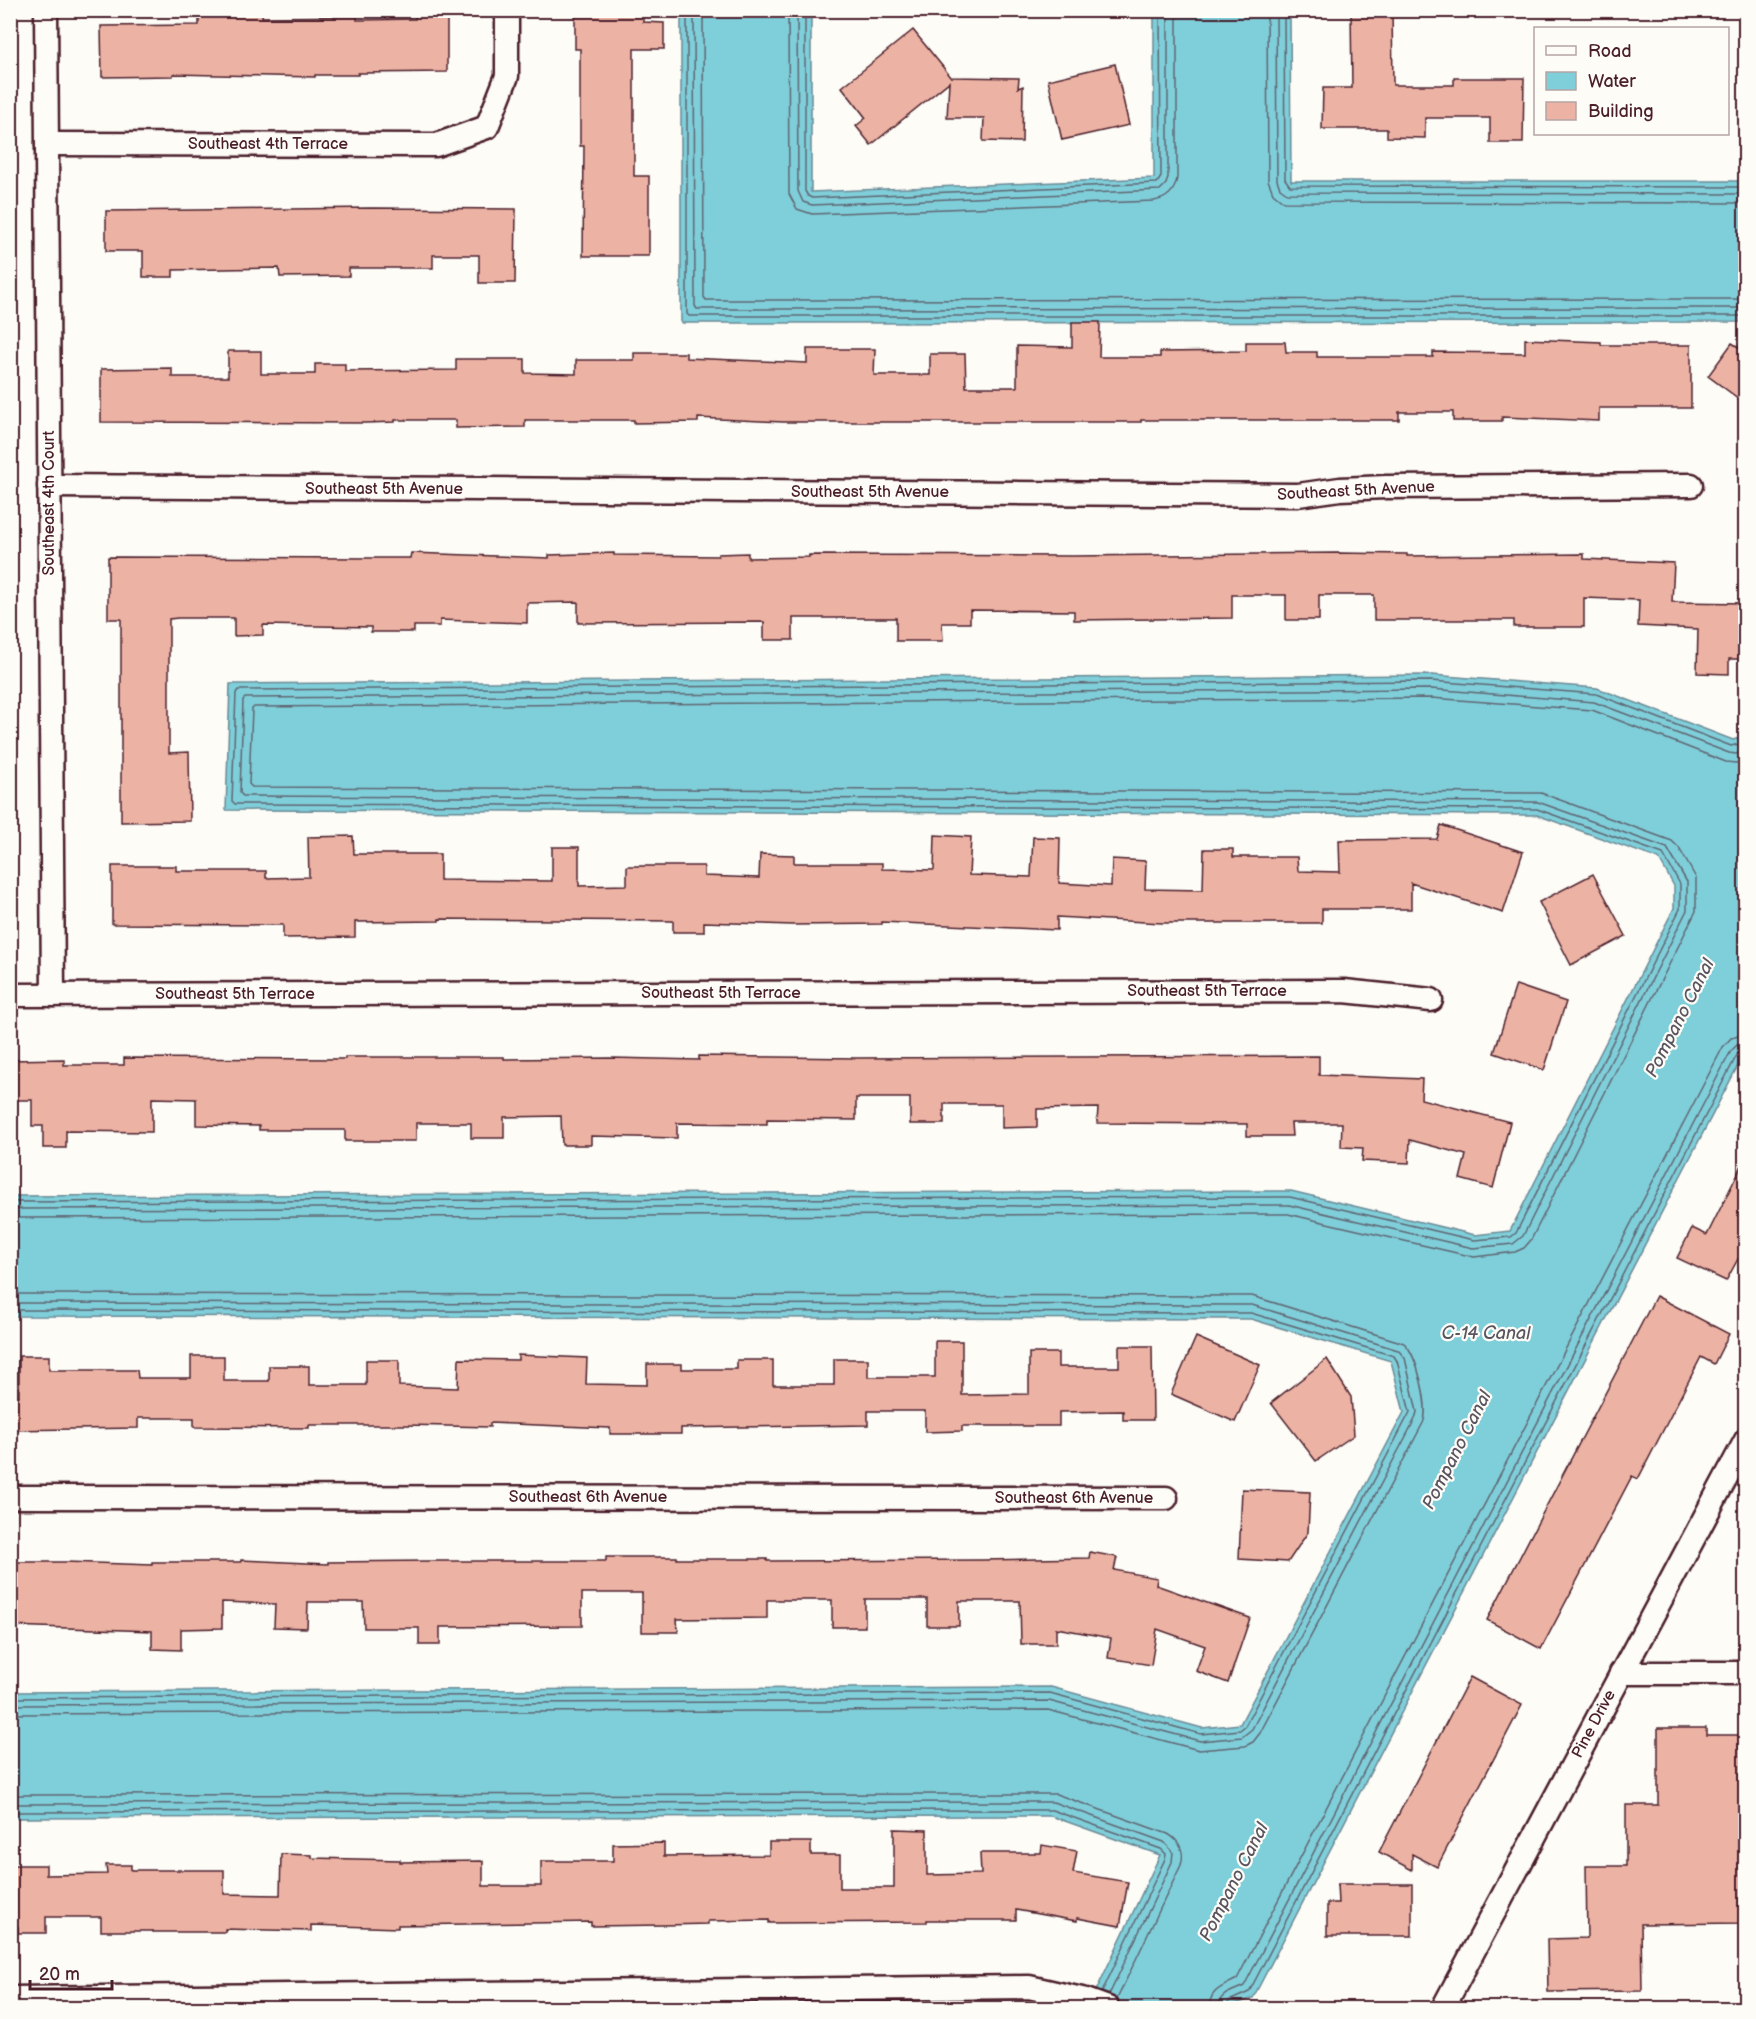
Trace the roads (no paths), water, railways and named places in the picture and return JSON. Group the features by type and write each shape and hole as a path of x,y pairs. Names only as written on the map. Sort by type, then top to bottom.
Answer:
{"street":[{"name":"Southeast 4th Court","path":"46,10 53,994"},
{"name":"Southeast 4th Terrace","path":"47,144 436,145 487,127 507,76 507,10"},
{"name":"Southeast 5th Avenue","path":"49,486 1298,495 1340,489 1386,487 1691,484"},
{"name":"Southeast 5th Terrace","path":"10,994 1344,991 1431,1000"},
{"name":"Pine Drive","path":"1443,2008 1746,1440"},
{"name":"Southeast 6th Avenue","path":"10,1497 1166,1498"},
{"path":"1621,1673 1746,1673"},
{"path":"10,1998 1029,1987 1086,2000 1108,2008"}],"water":[{"path":"681,11 811,11 811,192 1154,178 1154,11 1290,11 1291,181 1745,181 1745,322 681,323"},
{"name":"C-14 Canal","path":"1432,675 1597,688 1733,740 1745,736 1745,1052 1253,1998 1225,2008 1088,2008 1160,1855 1051,1816 11,1818 10,1692 1051,1687 1202,1728 1240,1724 1404,1412 1391,1361 1251,1319 11,1316 11,1196 1291,1191 1475,1235 1510,1231 1674,908 1674,886 1659,859 1537,815 226,810 230,684"}],"water label":[{"name":"Pompano Canal","path":"1680,1018"},
{"name":"Pompano Canal","path":"1457,1450"},
{"name":"Pompano Canal","path":"1234,1882"}]}
